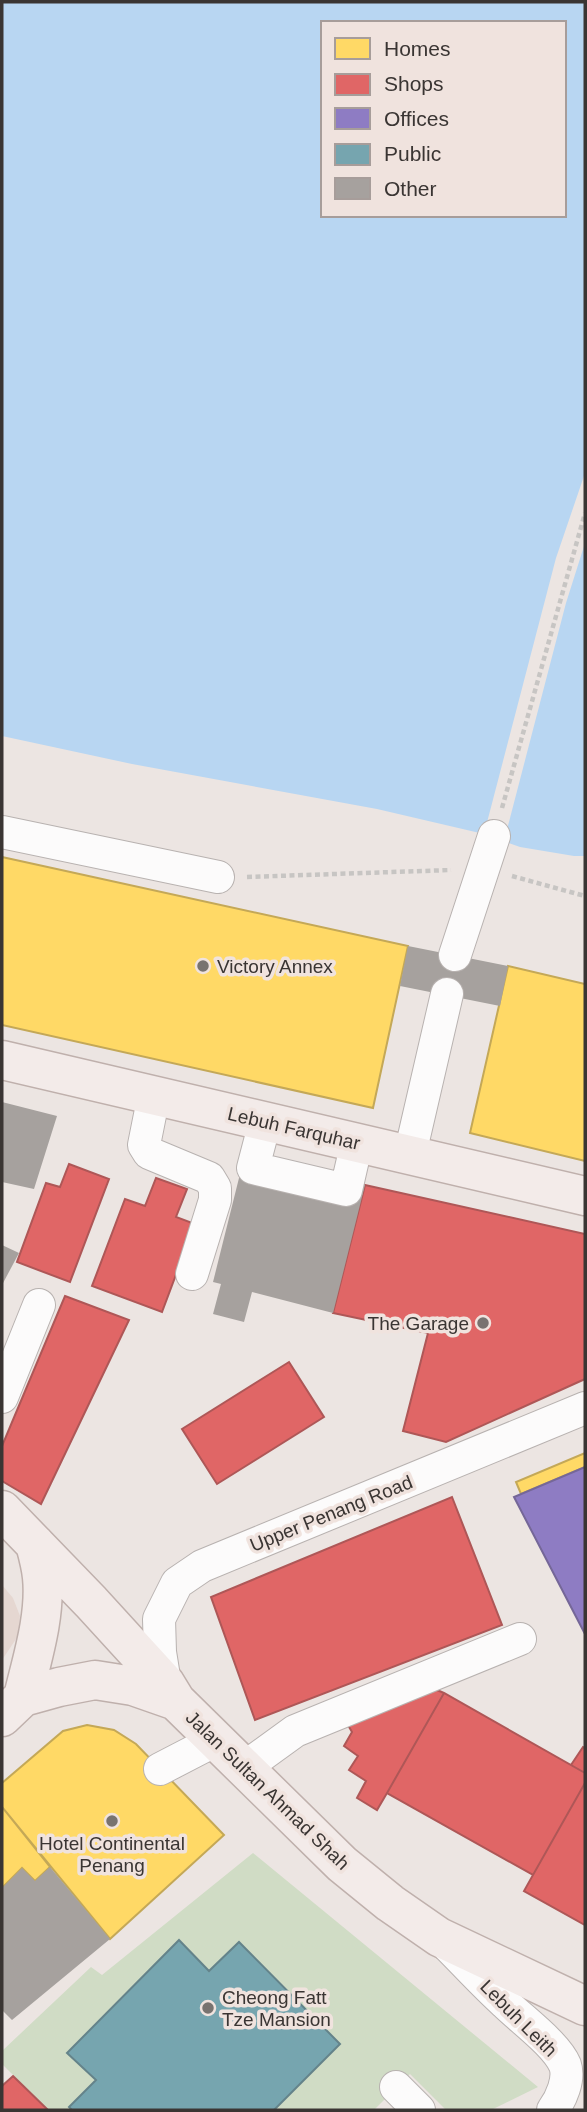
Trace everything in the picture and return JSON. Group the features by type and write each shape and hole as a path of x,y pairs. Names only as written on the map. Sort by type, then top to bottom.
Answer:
{"main road":[{"name":"Lebuh Farquhar","path":"2,1060 585,1196"},
{"name":"Jalan Sultan Ahmad Shah","path":"2,1510 216,1740 342,1864 390,1903 439,1937 576,1999"},
{"path":"12,1707 34,1654 41,1611 42,1578 35,1544"},
{"path":"12,1707 60,1687 95,1680 171,1692"}],"street":[{"path":"2,832 218,877"},
{"path":"455,955 494,836"},
{"path":"410,1154 447,994"},
{"path":"154,1095 144,1145 149,1153 209,1178 215,1188 215,1200 192,1274"},
{"path":"2,1397 39,1305"},
{"name":"Upper Penang Road","path":"171,1692 160,1651 159,1619 177,1583 202,1566 585,1408"},
{"path":"244,1768 295,1731 520,1639"},
{"path":"160,1769 216,1740"},
{"name":"Lebuh Leith","path":"439,1937 504,2003 541,2035 565,2065 566,2079 561,2097 553,2110"},
{"path":"396,2087 419,2110"}],"path":[{"path":"494,836 585,513"},
{"path":"218,877 483,869 585,896"}],"shaded area":[{"path":"2,1585 13,1598 20,1616 18,1636 2,1660"}],"green space":[{"path":"253,1853 538,2087 491,2110 446,2110 410,2074 374,2110 48,2110 2,2064 2,2051 91,1967 102,1975"}],"water":[{"path":"2,2 585,2 585,856 520,847 484,834 377,809 132,764 2,736"}],"pier":[{"path":"585,473 585,543 566,603 504,841 484,834 556,558"}],"building: Homes":[{"name":"Victory Annex","path":"2,857 408,946 373,1108 2,1025"},
{"path":"508,966 585,984 585,1161 470,1133"},
{"path":"585,1453 585,1467 521,1494 516,1482"},
{"name":"Hotel Continental Penang","path":"87,1725 114,1730 136,1744 224,1835 110,1939 2,1807 2,1783 63,1731"},
{"path":"2,1807 50,1867 35,1881 22,1868 2,1888"}],"building: Shops":[{"path":"69,1164 109,1179 70,1282 17,1262 46,1183 60,1187"},
{"path":"156,1178 187,1189 176,1217 195,1224 162,1312 92,1286 125,1199 145,1206"},
{"name":"The Garage","path":"365,1185 585,1234 585,1379 446,1442 403,1431 428,1333 333,1313"},
{"path":"65,1296 129,1320 41,1504 2,1481 2,1446"},
{"path":"289,1362 324,1417 217,1484 182,1429"},
{"path":"452,1497 502,1625 255,1720 211,1597"},
{"path":"425,1685 444,1693 571,1765 583,1747 585,1748 585,1925 524,1891 533,1875 387,1793 377,1810 357,1798 366,1781 349,1770 358,1756 344,1746 352,1732 345,1720"},
{"path":"444,1693 585,1773 585,1783 533,1875 387,1793"},
{"path":"13,2076 48,2110 2,2110 2,2086"}],"building: Offices":[{"path":"585,1467 585,1634 514,1497"}],"building: Public":[{"name":"Cheong Fatt Tze Mansion","path":"179,1940 209,1971 239,1942 340,2044 274,2110 72,2110 69,2107 96,2080 67,2053"}],"building: Other":[{"path":"408,946 508,966 500,1006 400,986"},
{"path":"2,1102 57,1116 34,1189 2,1182"},
{"path":"245,1154 365,1185 333,1313 252,1292 244,1322 213,1314 221,1284 213,1282"},
{"path":"2,1245 19,1253 2,1285"},
{"path":"50,1867 110,1939 12,2020 2,2010 2,1888 22,1868 35,1881"}],"place":[{"name":"Victory Annex","path":"203,966"},
{"name":"The Garage","path":"483,1323"},
{"name":"Hotel Continental Penang","path":"112,1821"},
{"name":"Cheong Fatt Tze Mansion","path":"208,2008"}]}
